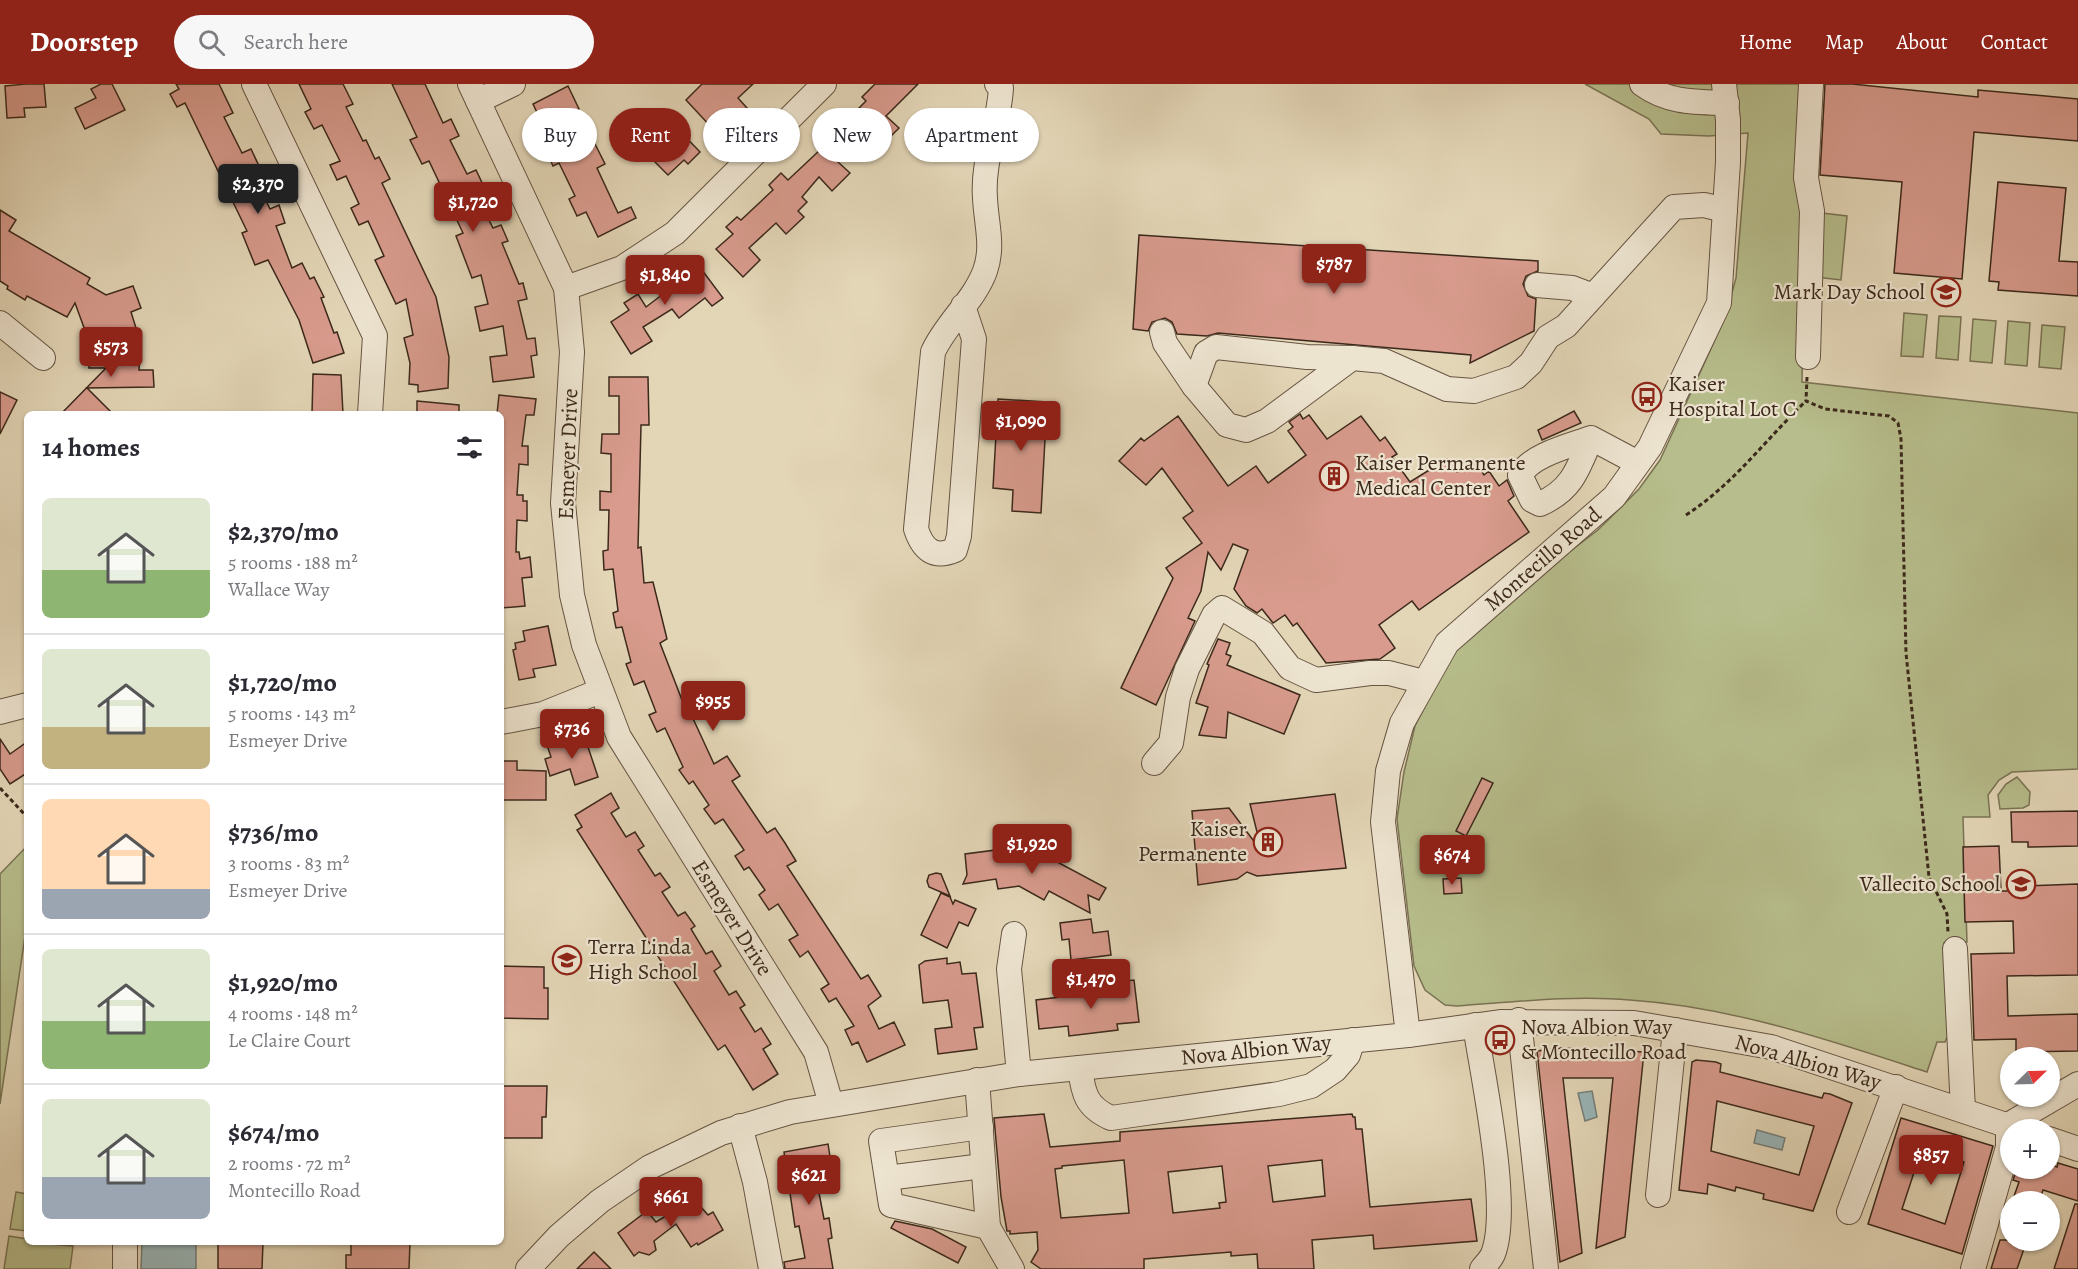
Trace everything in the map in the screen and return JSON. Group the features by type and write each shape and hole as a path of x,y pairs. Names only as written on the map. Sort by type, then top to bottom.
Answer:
{"street":[{"path":"254,84 375,336 370,411"},
{"path":"474,93 513,84"},
{"path":"566,288 622,268 675,233 824,84"},
{"path":"1642,84 1657,95 1679,101 1725,93"},
{"path":"1808,357 1812,211 1806,178 1811,84"},
{"path":"963,306 974,339 959,536 955,550 945,554 930,551 921,544 916,529 933,352 943,330 963,306 985,273 991,251 984,197 985,173 1000,109 999,86"},
{"name":"Esmeyer Drive","path":"474,93 566,288 572,352 563,503 572,595 600,691 619,737 816,1052 831,1104"},
{"name":"Montecillo Road","path":"1408,1035 1383,822 1388,771 1402,723 1447,643 1614,497 1650,447 1719,303 1728,162 1725,93"},
{"path":"1194,386 1198,368 1206,353 1216,347 1307,357 1384,361 1447,389 1474,391 1516,377 1531,363 1548,337 1566,326 1674,207 1704,205 1725,210"},
{"path":"1537,285 1572,288 1593,296"},
{"path":"0,323 43,358"},
{"path":"1162,333 1165,343 1194,386 1227,425 1246,430 1267,421 1352,358"},
{"path":"1591,438 1638,463"},
{"path":"1154,763 1171,743 1178,697 1187,669 1214,615 1222,608 1263,633 1290,668 1316,680 1340,679 1370,673 1389,674 1424,682"},
{"path":"504,721 543,714 600,691"},
{"path":"0,712 24,706"},
{"path":"1014,934 1009,969 1019,1074"},
{"path":"1955,949 1963,1110"},
{"path":"1519,1020 1546,1269"},
{"name":"Nova Albion Way","path":"528,1269 559,1236 616,1190 685,1148 740,1126 831,1104 1019,1074 1408,1035 1519,1020 1634,1023 1771,1047 2000,1122"},
{"path":"1474,1025 1489,1120 1500,1215 1493,1255 1482,1269"},
{"path":"1658,1195 1675,1030"},
{"path":"1080,1068 1083,1092 1100,1113 1111,1118 1279,1094 1311,1086 1335,1070 1348,1055 1353,1040"},
{"path":"978,1080 988,1227 1012,1269"},
{"path":"2025,1119 2074,1085"},
{"path":"1849,1212 1896,1087"},
{"path":"740,1126 755,1182 771,1269"},
{"path":"981,1127 881,1142 891,1205 988,1227"},
{"path":"2060,1143 2078,1149"},
{"path":"887,1178 983,1166"},
{"path":"1973,1269 2000,1175"},
{"path":"125,1245 125,1269"}],"path":[{"path":"1686,515 1707,501 1730,480 1806,400 1808,357"},
{"path":"1806,400 1825,409 1889,416 1898,423 1901,440 1906,652 1929,877 1947,914 1949,945 1955,949"},
{"path":"0,788 24,814"}],"green space":[{"path":"1585,84 1801,84 1804,239 1802,382 2078,413 2078,769 2012,772 1999,780 1988,795 1990,817 1963,817 1967,942 1944,943 1948,1035 1945,1042 1937,1042 1927,1072 1854,1048 1743,1017 1668,1004 1587,998 1445,1005 1425,990 1414,966 1397,819 1404,772 1415,726 1457,645 1497,607 1598,530 1639,489 1660,460 1725,318 1736,278 1748,133 1709,136 1661,134 1649,119"},
{"path":"1822,213 1847,216 1841,280 1816,277"},
{"path":"1904,313 1927,315 1923,357 1901,356"},
{"path":"1939,316 1961,317 1958,360 1936,358"},
{"path":"1973,319 1996,321 1992,363 1970,361"},
{"path":"2008,321 2030,323 2027,366 2005,364"},
{"path":"2042,325 2065,327 2061,369 2039,367"},
{"path":"2017,777 2030,792 2029,805 2023,808 2000,809 1998,795 2006,784"},
{"path":"24,849 24,943 0,1104 0,874"},
{"path":"16,1192 24,1193 24,1231 10,1229"},
{"path":"9,1236 24,1238 24,1245 73,1246 70,1269 4,1269"}],"water":[{"path":"1592,1091 1597,1117 1585,1121 1578,1093"},
{"path":"1757,1130 1785,1138 1782,1150 1754,1143"},
{"path":"142,1245 196,1245 196,1269 141,1269"}],"building":[{"path":"44,84 46,107 24,108 25,117 7,118 5,86"},
{"path":"101,84 112,84 125,110 85,129 75,108 96,98 91,89"},
{"path":"176,84 219,84 233,113 224,117 242,153 251,149 259,166 251,170 270,209 279,205 285,223 276,226 292,268 302,263 310,279 314,277 324,297 321,298 334,333 337,332 344,353 313,363 299,320 268,260 255,265 242,233 247,231 185,103 177,107 170,94 179,89"},
{"path":"299,84 343,84 353,104 346,107 363,141 366,140 375,159 379,157 390,179 382,183 436,297 449,357 448,388 418,392 418,385 409,384 410,363 404,338 413,335 406,299 396,304 375,260 384,256 368,221 359,225 351,208 359,204 346,176 337,180 330,165 340,161 322,125 314,129 305,112 311,109"},
{"path":"392,84 425,84 443,123 451,119 459,136 450,140 467,174 476,170 484,187 475,192 493,228 501,225 508,241 502,243 519,284 523,283 527,299 518,301 527,339 535,338 537,355 531,356 534,377 493,382 490,357 507,355 503,326 480,331 475,307 488,304 481,275 472,278 456,236 463,233 429,161 422,164 410,140 417,137"},
{"path":"702,84 753,84 738,98 747,108 703,108 703,118 686,100"},
{"path":"875,84 918,84 892,110 892,108 859,108 866,101 862,97"},
{"path":"1825,84 1852,84 1978,97 1978,90 2078,99 2078,141 1974,132 1962,279 1894,273 1902,182 1820,175"},
{"path":"568,86 579,108 535,108 533,104"},
{"path":"892,122 899,128 892,135"},
{"path":"691,143 700,152 691,161"},
{"path":"597,148 605,164 597,168 618,213 631,207 636,218 598,237 586,212 577,216 569,199 575,196 559,163 553,166 551,162 597,162"},
{"path":"812,157 812,162 838,162 850,173 832,191 819,177 802,197 807,202 798,211 804,217 786,234 776,223 749,248 760,260 743,277 716,249 733,234 726,227 737,217 741,220 773,190 769,185 781,173 788,180"},
{"path":"655,162 682,162 668,175"},
{"path":"1998,182 2066,188 2059,261 2078,262 2078,296 1998,290 1999,282 1989,281"},
{"path":"0,210 16,220 9,231 90,278 87,284 106,295 133,286 141,308 131,312 136,328 90,344 75,303 67,317 27,296 25,300 7,289 8,286 0,281"},
{"path":"1139,235 1538,261 1538,271 1526,276 1523,284 1528,296 1536,299 1534,331 1470,363 1471,355 1218,333 1207,336 1177,334 1172,322 1165,318 1152,322 1148,331 1133,329"},
{"path":"693,258 723,298 712,306 705,298 679,318 672,309 643,327 652,341 631,354 611,322 629,310 624,303 638,294 646,307 684,278 677,270"},
{"path":"89,348 140,349 139,370 153,370 154,387 87,388 110,411 64,411 106,368 89,368"},
{"path":"313,374 341,375 343,411 312,411"},
{"path":"609,377 648,377 649,425 641,425 638,548 641,547 644,583 653,582 667,639 660,643 682,700 684,699 714,764 727,756 740,776 732,781 767,833 775,828 796,861 787,866 861,979 868,975 881,996 868,1006 879,1029 894,1022 905,1045 867,1062 858,1042 852,1045 845,1030 854,1026 836,998 829,1002 821,989 829,984 808,951 800,957 789,940 798,935 778,904 769,910 759,895 765,890 749,867 744,870 735,856 744,850 723,819 715,824 704,809 709,805 693,781 689,784 679,770 683,767 665,728 657,732 649,715 656,712 644,681 634,685 626,664 631,662 622,627 616,628 613,613 618,611 613,569 604,570 603,551 608,550 609,510 600,510 600,491 611,492 611,454 601,453 602,434 619,434 619,396 609,396"},
{"path":"0,392 17,400 0,434"},
{"path":"499,395 536,399 534,415 526,415 522,446 528,446 528,465 519,464 517,495 523,495 523,501 527,501 527,521 517,520 516,552 519,552 520,559 530,557 532,577 522,578 525,606 504,608 504,411 497,411"},
{"path":"998,399 1047,402 1041,513 1012,511 1013,490 993,488"},
{"path":"417,401 459,405 459,411 417,411"},
{"path":"1574,411 1581,423 1542,440 1538,430"},
{"path":"1300,414 1303,419 1309,415 1327,439 1361,416 1380,441 1385,437 1397,454 1392,457 1410,482 1447,459 1457,472 1474,460 1484,475 1489,471 1499,486 1507,480 1514,496 1508,501 1529,532 1419,610 1412,601 1379,625 1395,648 1380,659 1326,663 1297,623 1293,626 1285,615 1273,623 1262,609 1257,613 1246,606 1234,589 1248,550 1233,544 1221,570 1208,552 1201,591 1188,618 1195,621 1156,705 1121,688 1173,578 1166,568 1202,543 1183,518 1193,511 1162,468 1146,485 1119,461 1141,438 1144,441 1178,416 1228,486 1256,466 1268,483 1306,455 1288,431 1293,427 1289,422"},
{"path":"548,626 556,665 533,669 535,677 519,680 513,650 516,649 515,643 525,641 523,631"},
{"path":"1218,639 1230,643 1226,654 1231,656 1227,665 1300,695 1284,734 1228,712 1226,738 1199,735 1208,707 1196,703 1209,665 1207,664"},
{"path":"585,738 598,777 575,785 570,769 550,776 545,759 551,757 547,745 563,739 565,745"},
{"path":"0,739 10,754 24,744 24,775 10,784 0,769"},
{"path":"504,761 517,761 517,770 546,771 546,800 504,800"},
{"path":"1482,778 1493,783 1466,836 1456,831"},
{"path":"611,793 619,808 611,813 626,837 635,832 644,846 638,850 655,876 660,873 670,887 662,892 678,916 685,912 695,926 691,929 706,954 712,951 721,966 714,971 729,995 736,991 745,1005 740,1008 755,1032 761,1028 771,1044 763,1049 778,1074 753,1090 725,1045 718,1050 577,830 582,827 575,815"},
{"name":"Kaiser Permanente","path":"1335,794 1346,868 1257,876 1247,872 1237,879 1198,885 1192,811 1229,808 1262,852 1250,804"},
{"path":"2078,811 2078,846 2028,847 2028,842 2012,842 2011,812"},
{"path":"1020,842 1106,888 1099,900 1088,895 1090,913 1049,891 1044,900 1019,886 998,889 996,879 963,884 967,875 965,854 1019,847"},
{"path":"1999,846 2001,891 2029,891 2028,886 2078,884 2078,975 2007,976 2008,1016 2078,1014 2078,1051 2060,1051 2060,1047 2016,1047 2016,1039 1974,1040 1971,954 2014,953 2013,921 1965,922 1963,847"},
{"path":"941,874 950,896 929,887 927,881 929,875"},
{"path":"1461,878 1462,893 1444,894 1443,879"},
{"path":"941,893 950,897 953,904 955,900 976,909 968,926 959,922 947,948 921,935"},
{"path":"1091,919 1093,933 1108,931 1111,955 1071,960 1069,939 1062,940 1060,923"},
{"path":"947,958 947,964 960,962 962,974 976,973 983,1027 974,1028 977,1049 938,1054 935,1029 952,1027 948,1000 923,1003 919,965 925,961"},
{"path":"504,966 544,967 544,988 548,988 548,1019 504,1018"},
{"path":"1134,980 1139,1022 1117,1024 1118,1030 1069,1036 1068,1026 1039,1029 1036,1000 1110,991 1109,983"},
{"path":"1561,1048 1644,1052 1625,1237 1596,1248 1613,1078 1563,1078 1582,1253 1560,1262 1537,1051"},
{"path":"1696,1060 1716,1062 1721,1064 1720,1072 1822,1098 1824,1093 1830,1094 1852,1103 1813,1211 1763,1199 1764,1194 1736,1187 1735,1191 1708,1184 1707,1194 1679,1190 1692,1062","holes":["1717,1101 1814,1126 1799,1175 1711,1151"]},
{"path":"504,1086 547,1086 546,1117 542,1117 542,1138 504,1138"},
{"path":"1044,1114 1050,1147 1120,1141 1120,1132 1352,1114 1355,1117 1356,1129 1362,1129 1370,1207 1471,1199 1477,1241 1374,1249 1373,1235 1312,1240 1314,1269 1258,1269 1257,1254 1231,1256 1231,1252 1144,1259 1144,1269 1041,1269 1031,1262 1038,1250 1037,1232 1010,1234 1010,1231 1007,1231 1001,1197 994,1118","holes":["1124,1160 1129,1213 1061,1218 1055,1169 1062,1168 1062,1166","1322,1160 1325,1196 1273,1202 1268,1166","1222,1166 1226,1202 1219,1203 1220,1208 1173,1213 1168,1172"]},
{"path":"1901,1118 1993,1146 1962,1254 1868,1224","holes":["1922,1148 1964,1162 1945,1224 1902,1209"]},
{"path":"828,1144 832,1169 815,1172 824,1219 829,1218 832,1238 828,1239 833,1269 785,1269 784,1262 805,1258 799,1226 795,1227 784,1152"},
{"path":"2060,1164 2078,1169 2078,1201 2060,1195 2060,1191 2016,1191 2019,1182 2013,1180 2060,1179"},
{"path":"694,1199 708,1215 713,1212 723,1230 698,1245 697,1243 691,1247 676,1224 654,1241 656,1250 649,1255 639,1252 634,1256 618,1233 647,1211 656,1222"},
{"path":"2075,1204 2078,1204 2078,1269 2054,1269"},
{"path":"895,1221 932,1229 966,1247 958,1263 891,1228"},
{"path":"2000,1240 2000,1251 2023,1251 2017,1269 1991,1269"},
{"path":"218,1245 263,1245 262,1269 218,1269"},
{"path":"351,1245 410,1245 409,1269 346,1269 346,1255 351,1255"},
{"path":"594,1252 611,1269 577,1269"}],"place":[{"name":"Mark Day School","path":"1946,292"},
{"name":"Kaiser Hospital Lot C","path":"1647,397"},
{"name":"Kaiser Permanente Medical Center","path":"1334,476"},
{"name":"Kaiser Permanente","path":"1268,842"},
{"name":"Vallecito School","path":"2021,884"},
{"name":"Terra Linda High School","path":"567,960"},
{"name":"Nova Albion Way & Montecillo Road","path":"1500,1040"}]}
